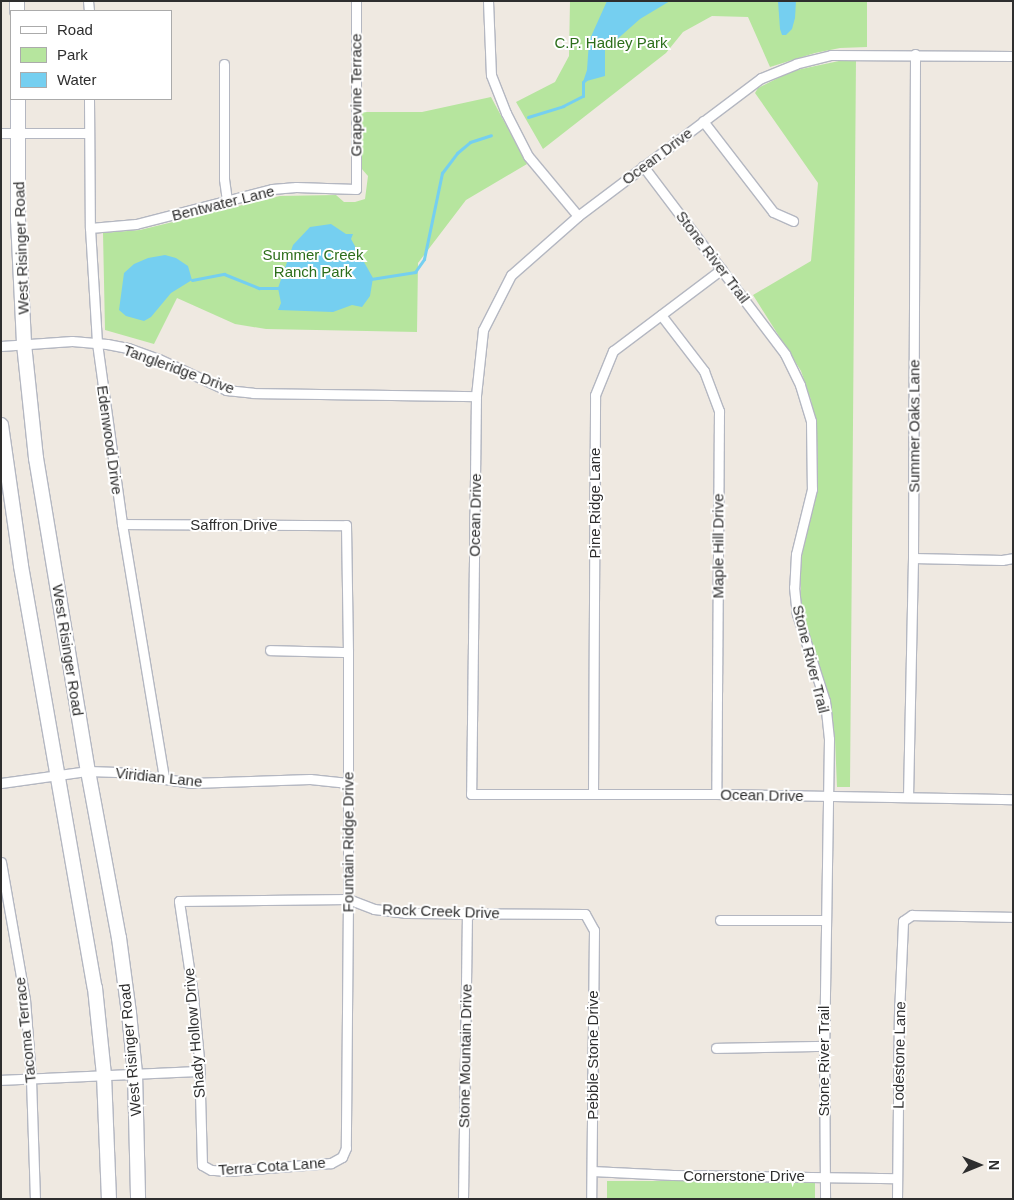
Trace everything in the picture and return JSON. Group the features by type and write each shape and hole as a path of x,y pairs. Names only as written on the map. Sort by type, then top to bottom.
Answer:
{"main road":[{"name":"West Risinger Road","path":"18,100 18,220 24,344 36,458 88,771 119,938 136,1073 138,1199"},
{"name":"West Risinger Road","path":"1,425 21,566 95,988 104,1075 109,1199"}],"street":[{"name":"Grapevine Terrace","path":"356,1 356,189"},
{"path":"488,1 491,75 503,105 528,156 578,216"},
{"name":"Summer Oaks Lane","path":"908,797 913,558 914,54"},
{"name":"Ocean Drive","path":"1013,56 832,55 796,64 761,78 578,216 511,275 483,330 476,396 471,794 716,794 1013,800"},
{"path":"224,64 224,179 227,200"},
{"name":"Edenwood Drive","path":"89,100 90,228 97,343 122,524 164,777"},
{"path":"703,121 773,212 793,221"},
{"path":"1,133 89,133"},
{"name":"Stone River Trail","path":"643,166 785,354 800,385 811,421 812,489 796,554 794,586 797,614 825,701 829,739 825,920 825,1199"},
{"name":"Bentwater Lane","path":"90,228 136,224 272,189 296,187 356,189"},
{"name":"Pine Ridge Lane","path":"594,794 595,395 613,351 722,269"},
{"name":"Maple Hill Drive","path":"661,315 704,371 719,411 716,794"},
{"name":"Tangleridge Drive","path":"1,346 72,341 128,348 159,359 226,390 253,393 476,396"},
{"name":"Saffron Drive","path":"122,524 346,525"},
{"name":"Fountain Ridge Drive","path":"342,1158 346,1148 348,899 346,525"},
{"path":"913,558 1002,560 1013,558"},
{"path":"270,650 348,652"},
{"name":"Viridian Lane","path":"1,783 88,771 164,777 192,782 310,779 348,783"},
{"name":"Tacoma Terrace","path":"1,862 25,999 31,1079 35,1199"},
{"name":"Rock Creek Drive","path":"179,902 348,899 386,912 585,914"},
{"name":"Shady Hollow Drive","path":"179,902 193,995 199,1071 202,1165"},
{"name":"Stone Mountain Drive","path":"463,1199 467,913"},
{"name":"Pebble Stone Drive","path":"585,914 594,930 591,1199"},
{"name":"Lodestone Lane","path":"897,1199 903,921 912,915 1013,917"},
{"path":"720,920 825,920"},
{"path":"716,1048 824,1046"},
{"path":"1,1080 199,1071"},
{"name":"Terra Cota Lane","path":"202,1165 211,1170 227,1170 331,1163 342,1158"},
{"name":"Cornerstone Drive","path":"592,1172 897,1178"},
{"name":"Stone River Trail","path":"820,1199 825,1176"}],"green space":[{"name":"C.P. Hadley Park","path":"570,1 867,1 867,47 840,48 815,53 770,67 748,17 712,16 683,32 666,53 543,149 516,102 555,82 569,56"},
{"path":"856,59 850,787 837,787 835,739 829,697 805,625 801,601 801,567 804,536 816,492 818,457 816,424 811,400 801,371 753,295 811,261 818,183 755,93 758,88 792,71"},
{"name":"Summer Creek Ranch Park","path":"491,97 527,164 466,200 418,263 417,332 266,329 235,324 177,298 154,344 105,330 103,233 140,230 280,196 336,195 344,202 355,202 365,199 368,176 361,168 362,112 422,112"},
{"path":"607,1181 815,1181 815,1199 607,1199"}],"water":[{"path":"607,1 670,1 640,19 605,50 605,76 583,82 587,70 589,41"},
{"path":"778,1 796,1 792,29 786,35 782,35 780,29"},
{"path":"331,224 346,234 353,234 351,239 373,278 370,296 362,307 352,305 333,312 278,310 281,303 278,288 293,245 310,227"},
{"path":"165,255 176,258 188,266 192,280 171,293 151,317 144,321 126,316 119,310 124,273 134,264 148,258"}],"waterway":[{"path":"528,117 563,106 583,96 583,82 586,79"},
{"path":"371,279 415,272 424,259 442,173 457,153 470,142 491,135"},
{"path":"192,280 224,274 259,288 280,288"}]}
